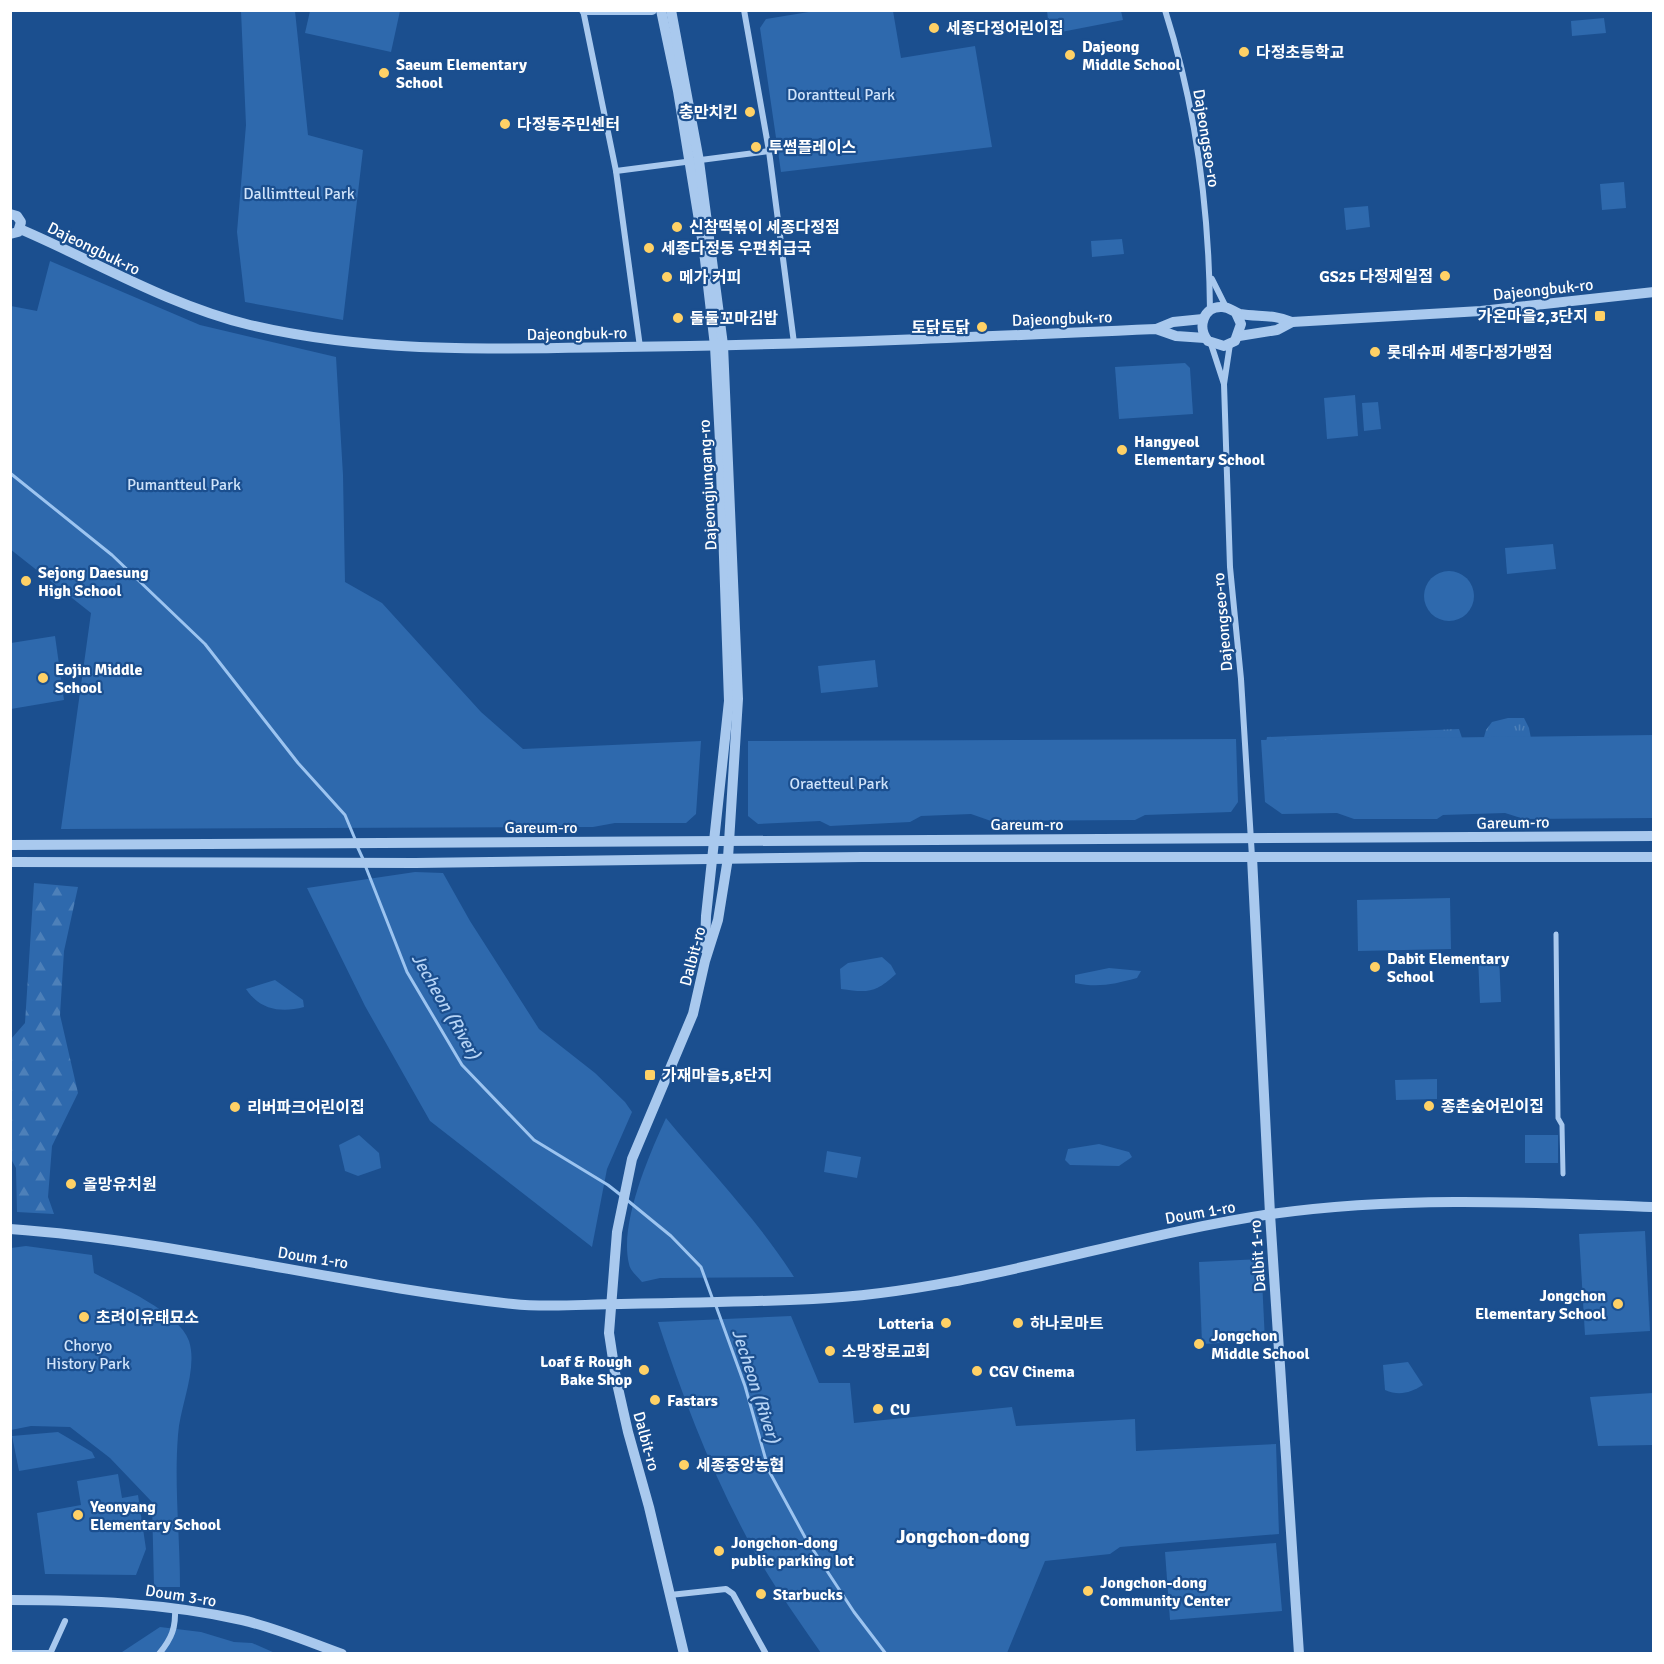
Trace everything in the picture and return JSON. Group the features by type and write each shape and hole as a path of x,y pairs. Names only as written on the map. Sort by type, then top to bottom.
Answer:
{"street":[{"path":"640,347 616,171 584,10 652,10"},
{"name":"Dajeongjungang-ro","path":"661,10 694,161"},
{"name":"Dajeongjungang-ro","path":"671,10 719,345 738,699 728,858"},
{"path":"744,10 769,151 794,344"},
{"name":"Dajeongseo-ro","path":"1165,10 1191,108 1210,273"},
{"path":"616,171 769,151"},
{"path":"10,214 20,219 15,232"},
{"name":"Dajeongbuk-ro","path":"15,232 59,246 129,282 190,308 312,338 358,344 452,349 640,347 794,344 1156,329"},
{"path":"1210,273 1217,293 1241,324 1239,336"},
{"path":"1210,273 1207,314 1202,332 1208,341 1224,384"},
{"name":"Dajeongbuk-ro","path":"1292,322 1481,311 1653,292"},
{"path":"1156,329 1173,322 1231,310 1277,315 1292,322"},
{"path":"1156,329 1176,336 1224,346 1239,336 1277,330 1292,322"},
{"path":"1224,384 1230,344"},
{"name":"Dajeongjungang-ro","path":"705,961 706,916 729,701 719,345"},
{"name":"Dajeongseo-ro","path":"1224,384 1230,567 1252,857"},
{"name":"Gareum-ro","path":"10,845 1653,836"},
{"name":"Dalbit 1-ro","path":"1252,857 1270,1214 1299,1653"},
{"name":"Gareum-ro","path":"10,862 414,863 713,858 1653,857"},
{"name":"Dalbit-ro","path":"684,1653 616,1379 609,1333 610,1304 616,1232 632,1159 693,1014 705,961 718,920 728,858"},
{"path":"1556,934 1558,1118 1562,1125 1563,1174"},
{"name":"Doum 1-ro","path":"10,1229 135,1243 463,1298 519,1305 610,1304 819,1299 953,1282 1156,1235 1270,1214 1369,1203 1511,1202 1653,1207"},
{"path":"670,1595 726,1589 733,1594 766,1653"},
{"name":"Doum 3-ro","path":"10,1600 93,1601 175,1607 244,1621 342,1653"},
{"path":"159,1653 172,1638 176,1622 175,1607"},
{"path":"10,1653 50,1653 65,1621"}],"green space":[{"name":"Dorantteul Park","path":"821,10 893,11 901,58 975,46 992,147 781,172 760,28 766,19"},
{"name":"Dallimtteul Park","path":"241,11 295,11 308,135 363,150 343,320 245,302 237,232 246,125"},
{"path":"310,11 400,11 391,52 305,33"},
{"path":"1047,11 1121,11 1123,20 1056,33 1049,28"},
{"path":"1604,18 1606,33 1572,36 1571,21"},
{"path":"1624,182 1626,208 1602,210 1600,184"},
{"path":"1368,206 1370,227 1346,230 1344,208"},
{"path":"1122,239 1124,254 1092,257 1091,241"},
{"name":"Pumantteul Park","path":"50,261 200,325 336,357 343,475 345,582 382,603 481,712 523,749 701,741 696,814 686,823 615,823 593,827 61,829 91,613 10,549 11,306 37,311"},
{"path":"1185,363 1190,368 1193,414 1119,419 1115,367"},
{"path":"1355,395 1358,436 1327,439 1324,398"},
{"path":"1378,402 1381,429 1364,431 1362,403"},
{"path":"1553,544 1556,569 1507,574 1505,548"},
{"path":"1449,571 1467,578 1474,596 1467,614 1449,621 1431,614 1424,596 1431,578"},
{"path":"55,636 64,700 11,709 11,643"},
{"path":"875,660 878,687 821,693 818,666"},
{"path":"1508,718 1524,718 1529,728 1532,744 1479,755 1486,730 1492,722"},
{"path":"1459,729 1463,741 1265,748 1267,737"},
{"path":"1653,735 1653,818 1524,819 1505,813 1443,815 1437,819 1354,819 1337,813 1282,814 1265,802 1261,740"},
{"name":"Oraetteul Park","path":"1236,739 1238,802 1231,812 1145,815 1135,820 991,821 971,814 921,816 910,822 830,826 820,821 758,824 748,816 748,741"},
{"path":"415,872 443,873 470,921 539,1029 595,1073 625,1102 632,1112 607,1169 592,1247 430,1121 365,1006 307,888"},
{"path":"34,883 78,887 64,951 60,1015 78,1093 52,1146 48,1197 54,1214 17,1212 16,1168 11,1159 11,1039 25,1023"},
{"path":"1450,898 1451,949 1358,951 1357,900"},
{"path":"1499,956 1501,1002 1480,1003 1478,957"},
{"path":"882,957 891,965 896,974 889,980 871,990 841,989 840,969 848,963"},
{"path":"1109,968 1141,971 1137,978 1114,984 1075,983 1075,975"},
{"path":"275,980 303,1000 304,1007 287,1010 264,1006 246,989"},
{"path":"1437,1079 1437,1099 1396,1100 1395,1080"},
{"path":"666,1118 749,1215 794,1277 660,1278 642,1282 632,1271 627,1248 632,1210 644,1170"},
{"path":"359,1135 379,1153 381,1168 358,1176 345,1171 339,1145"},
{"path":"1525,1135 1558,1135 1558,1163 1525,1163"},
{"path":"1099,1144 1129,1152 1132,1157 1119,1166 1070,1165 1065,1160 1068,1149"},
{"path":"827,1151 861,1157 857,1178 824,1172"},
{"path":"1645,1231 1650,1331 1585,1335 1579,1234"},
{"name":"Choryo History Park","path":"26,1246 92,1255 94,1273 161,1310 174,1320 189,1341 190,1375 179,1423 177,1454 180,1587 154,1587 152,1502 110,1458 70,1427 31,1426 11,1430 11,1248"},
{"path":"1261,1259 1265,1341 1202,1344 1199,1262"},
{"path":"791,1316 819,1383 850,1383 854,1423 1012,1407 1016,1426 1135,1419 1136,1451 1276,1444 1279,1534 1120,1547 1110,1554 1045,1561 1007,1653 821,1653 762,1565 732,1508 697,1430 658,1322"},
{"path":"1408,1362 1423,1385 1404,1393 1385,1390 1383,1365"},
{"path":"1653,1393 1653,1445 1598,1446 1590,1397"},
{"path":"58,1432 92,1452 95,1458 19,1471 12,1436"},
{"path":"118,1474 122,1498 138,1495 146,1549 136,1575 45,1574 37,1513 81,1505 77,1481"},
{"path":"1276,1543 1282,1611 1170,1620 1165,1552"},
{"path":"160,1627 201,1632 234,1642 252,1643 275,1653 119,1654"}],"waterway":[{"name":"Jecheon (River)","path":"10,473 112,555 205,644 298,763 345,815 355,839"},
{"name":"Jecheon (River)","path":"357,846 363,859"},
{"name":"Jecheon (River)","path":"365,865 407,972 462,1065 534,1140 622,1196"},
{"name":"Jecheon (River)","path":"627,1200 671,1236 701,1267 713,1300"},
{"name":"Jecheon (River)","path":"716,1306 745,1386 769,1471 806,1539 854,1612 886,1654"}],"place":[{"name":"세종다정어린이집","path":"934,28"},
{"name":"다정초등학교","path":"1244,52"},
{"name":"Dajeong Middle School","path":"1070,55"},
{"name":"Saeum Elementary School","path":"384,73"},
{"name":"충만치킨","path":"750,112"},
{"name":"다정동주민센터","path":"505,124"},
{"name":"투썸플레이스","path":"756,147"},
{"name":"신참떡볶이 세종다정점","path":"677,227"},
{"name":"세종다정동 우편취급국","path":"649,248"},
{"name":"GS25 다정제일점","path":"1445,276"},
{"name":"메가 커피","path":"667,277"},
{"name":"가온마을2,3단지","path":"1600,316"},
{"name":"둘둘꼬마김밥","path":"678,318"},
{"name":"토닭토닭","path":"982,327"},
{"name":"롯데슈퍼 세종다정가맹점","path":"1375,352"},
{"name":"Hangyeol Elementary School","path":"1122,450"},
{"name":"Sejong Daesung High School","path":"26,581"},
{"name":"Eojin Middle School","path":"43,678"},
{"name":"Dabit Elementary School","path":"1375,967"},
{"name":"가재마을5,8단지","path":"650,1075"},
{"name":"종촌숲어린이집","path":"1429,1106"},
{"name":"리버파크어린이집","path":"235,1107"},
{"name":"올망유치원","path":"71,1184"},
{"name":"Jongchon Elementary School","path":"1618,1304"},
{"name":"초려이유태묘소","path":"84,1317"},
{"name":"Lotteria","path":"946,1323"},
{"name":"하나로마트","path":"1018,1323"},
{"name":"Jongchon Middle School","path":"1199,1344"},
{"name":"소망장로교회","path":"830,1351"},
{"name":"Loaf & Rough Bake Shop","path":"644,1370"},
{"name":"CGV Cinema","path":"977,1371"},
{"name":"Fastars","path":"655,1400"},
{"name":"CU","path":"878,1409"},
{"name":"세종중앙농협","path":"684,1465"},
{"name":"Yeonyang Elementary School","path":"78,1515"},
{"name":"Jongchon-dong public parking lot","path":"719,1551"},
{"name":"Jongchon-dong Community Center","path":"1088,1591"},
{"name":"Starbucks","path":"761,1594"}],"district":[{"name":"Jongchon-dong","path":"963,1536"}]}
